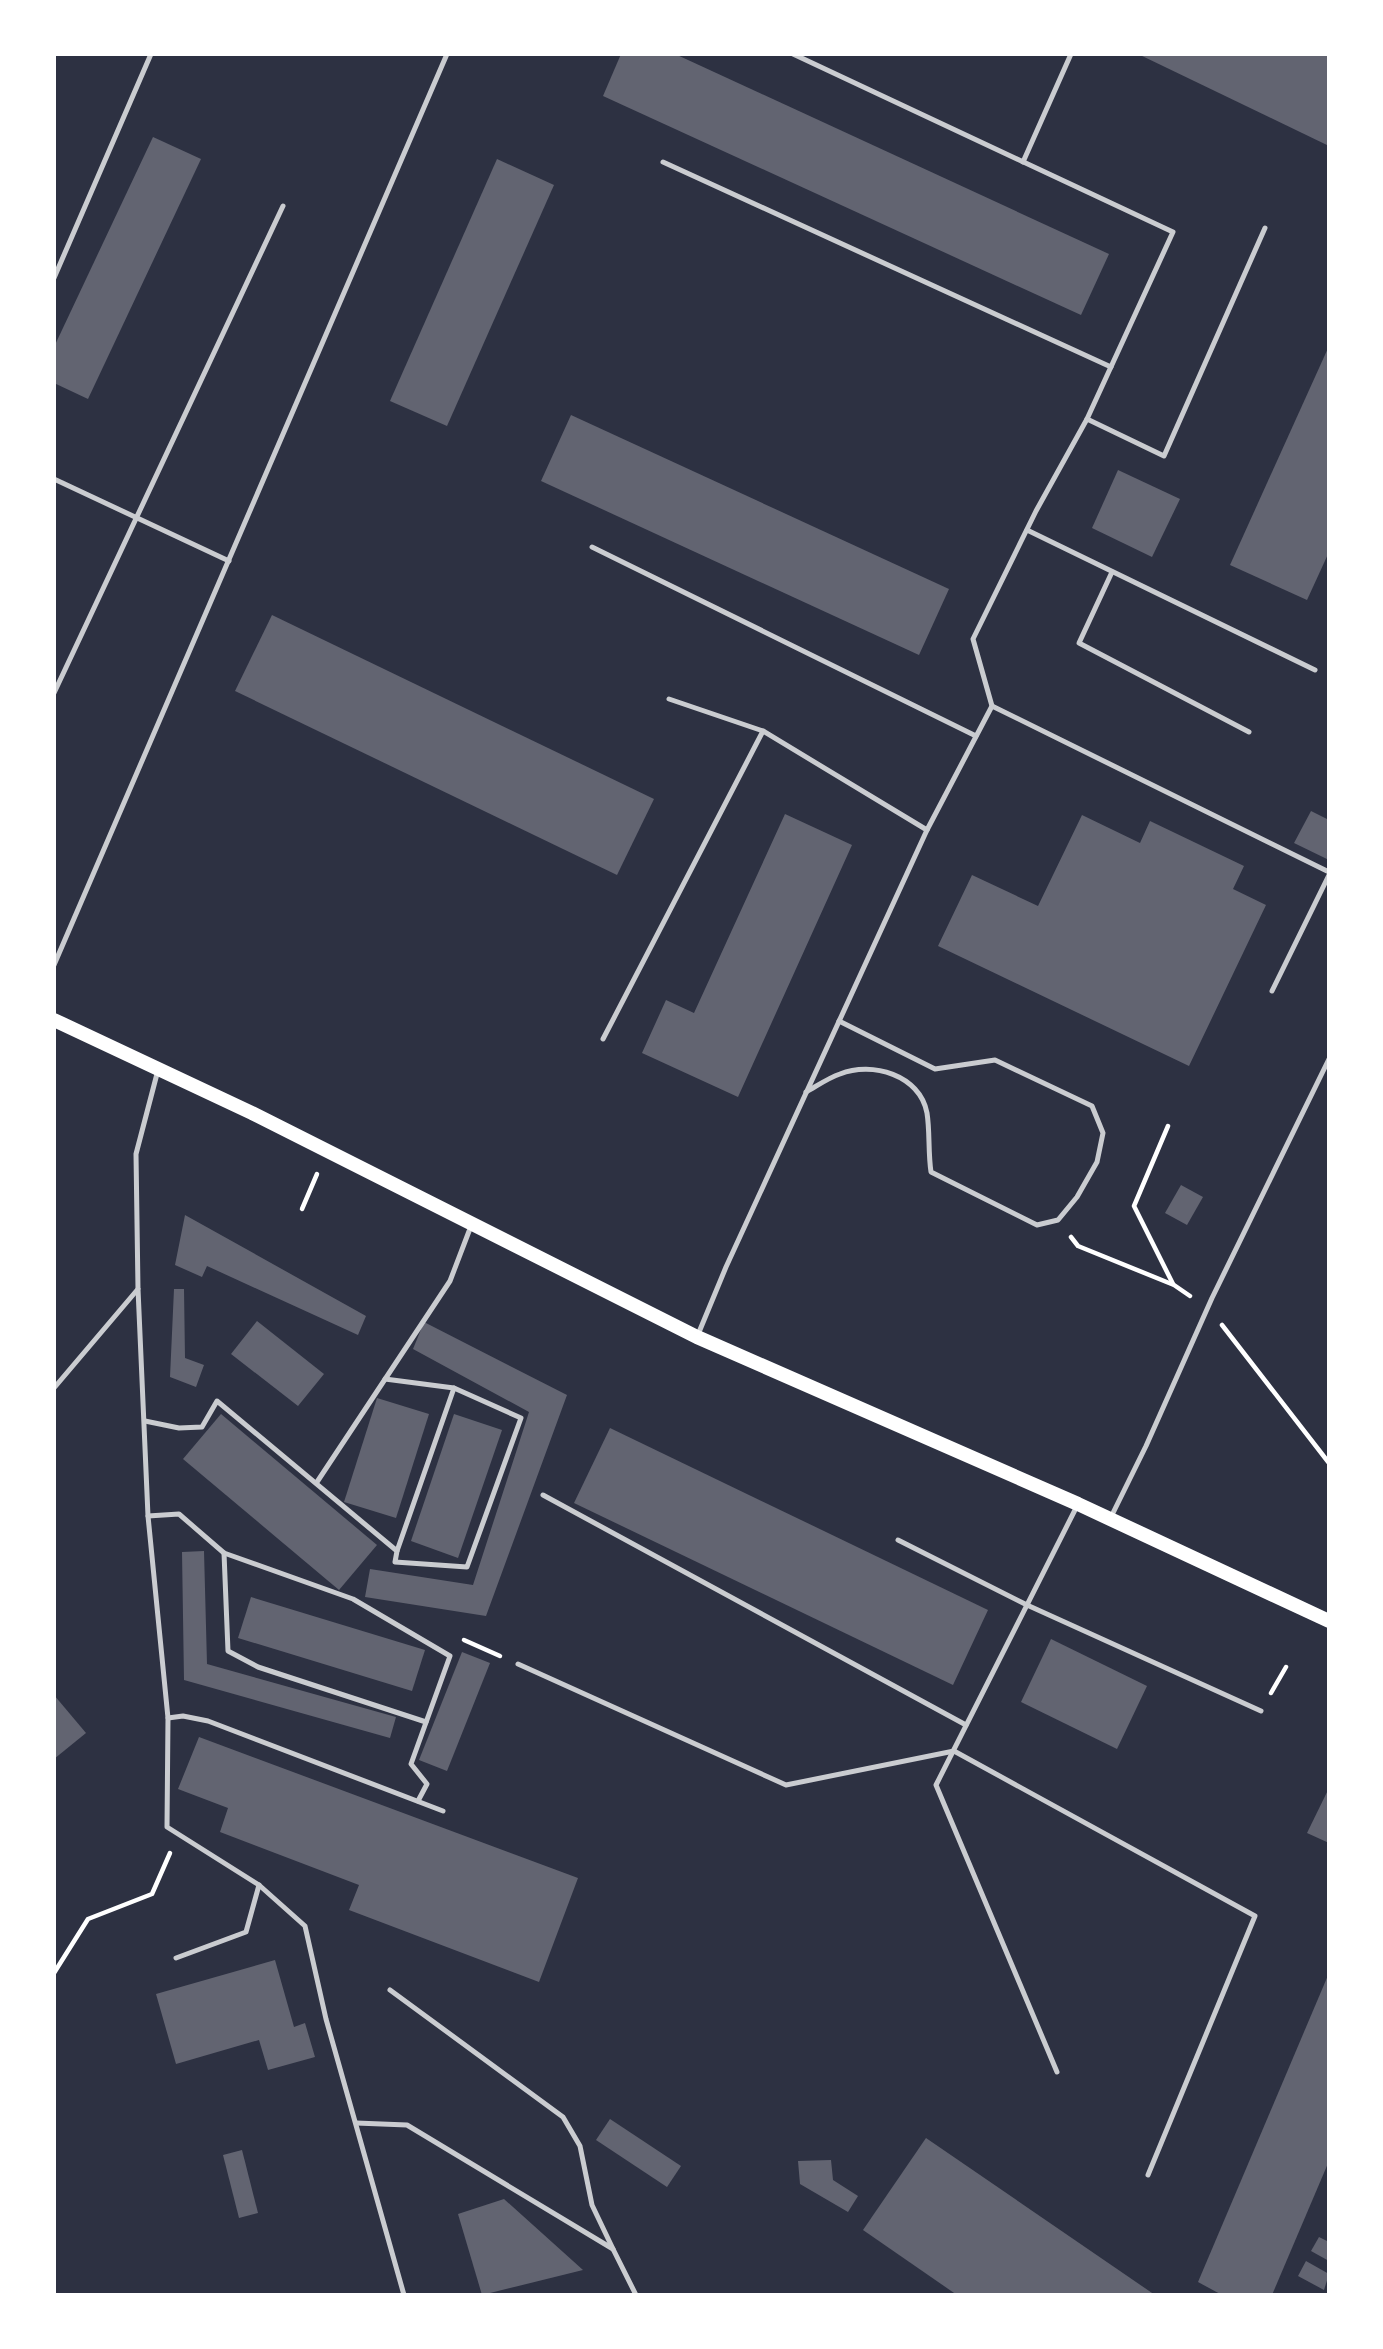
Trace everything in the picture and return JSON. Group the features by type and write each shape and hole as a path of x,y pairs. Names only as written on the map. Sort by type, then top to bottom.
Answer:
{"main road":[{"path":"54,1020 327,1150 697,1337 1078,1504 1329,1620"}],"lane":[{"path":"54,278 151,54"},
{"path":"54,965 447,54"},
{"path":"697,1337 927,830 992,706 973,639 1027,530 1087,419 1173,232 793,54"},
{"path":"1023,162 1071,54"},
{"path":"663,162 1111,367"},
{"path":"54,693 283,205"},
{"path":"1087,419 1164,456 1265,228"},
{"path":"54,479 229,561"},
{"path":"1027,530 1315,670"},
{"path":"592,547 976,736"},
{"path":"1112,572 1079,643 1249,732"},
{"path":"669,699 763,731 927,830"},
{"path":"992,706 1329,874 1272,991"},
{"path":"603,1039 763,731"},
{"path":"806,1092 841,1073 866,1069 894,1073 919,1090 926,1112 931,1172 1037,1226 1058,1220 1077,1197 1097,1162 1103,1133 1092,1106 995,1060 934,1069 839,1021"},
{"path":"1110,1520 1212,1298 1329,1059"},
{"path":"158,1070 136,1154 138,1289 148,1516 168,1718 167,1827 258,1885 305,1926 326,2019 404,2295"},
{"path":"317,1482 450,1281 472,1223"},
{"path":"54,1388 138,1289"},
{"path":"385,1379 454,1388 521,1418 467,1567 395,1562 454,1388"},
{"path":"145,1421 179,1428 202,1427 217,1401 317,1482 397,1552"},
{"path":"543,1495 967,1725"},
{"path":"1057,2072 936,1785 1078,1504"},
{"path":"148,1516 179,1514 224,1553 353,1599 450,1656 411,1764 427,1784 418,1801"},
{"path":"898,1540 1027,1605 1261,1711"},
{"path":"224,1553 228,1651 258,1667 426,1722"},
{"path":"518,1664 786,1785 954,1751 1255,1916 1148,2175"},
{"path":"168,1718 183,1716 208,1721 443,1811"},
{"path":"176,1958 246,1932 258,1885"},
{"path":"390,1990 564,2117 580,2146 592,2205 636,2295"},
{"path":"356,2123 407,2125 613,2249"}],"path":[{"path":"1168,1126 1135,1206 1174,1285"},
{"path":"302,1209 327,1150"},
{"path":"450,1656 456,1639 467,1640 518,1664"},
{"path":"1261,1711 1286,1667"},
{"path":"54,1973 88,1919 152,1894 170,1856 167,1827"}],"building":[{"path":"621,54 675,54 1109,254 1081,315 603,96"},
{"path":"1138,54 1329,54 1329,146"},
{"path":"153,137 201,159 88,399 54,383 54,347"},
{"path":"497,159 554,185 447,426 390,401"},
{"path":"1329,346 1329,552 1307,600 1230,565"},
{"path":"571,415 949,589 919,655 541,481"},
{"path":"1118,470 1180,499 1152,557 1092,528"},
{"path":"272,615 654,799 617,875 235,691"},
{"path":"1311,811 1329,820 1329,860 1294,843"},
{"path":"785,814 852,845 738,1097 642,1053 666,1000 694,1013"},
{"path":"1082,815 1140,843 1150,821 1244,866 1233,889 1266,905 1189,1066 938,946 972,875 1038,906"},
{"path":"1181,1185 1203,1197 1187,1225 1165,1213"},
{"path":"185,1215 366,1316 358,1335 207,1266 202,1277 175,1265"},
{"path":"174,1289 184,1289 185,1358 204,1365 196,1387 170,1377"},
{"path":"257,1321 324,1374 298,1406 231,1354"},
{"path":"424,1322 567,1395 486,1616 365,1597 370,1569 473,1585 529,1412 413,1349"},
{"path":"377,1398 429,1414 396,1518 344,1502"},
{"path":"221,1414 377,1545 339,1590 183,1459"},
{"path":"454,1414 502,1430 458,1558 411,1541"},
{"path":"610,1428 988,1610 953,1685 574,1503"},
{"path":"204,1551 207,1664 396,1717 390,1738 184,1680 182,1552"},
{"path":"251,1597 425,1650 412,1691 238,1638"},
{"path":"1051,1639 1147,1686 1117,1749 1021,1702"},
{"path":"462,1652 490,1663 447,1771 419,1760"},
{"path":"54,1695 86,1733 54,1759"},
{"path":"199,1737 578,1878 539,1982 349,1910 359,1885 220,1832 228,1808 178,1789"},
{"path":"1329,1788 1329,1843 1307,1833"},
{"path":"275,1960 294,2027 305,2023 315,2057 268,2070 259,2040 176,2064 156,1994"},
{"path":"1329,1973 1329,2161 1272,2295 1222,2295 1198,2282"},
{"path":"610,2119 681,2166 667,2187 596,2140"},
{"path":"926,2138 1155,2295 957,2295 863,2230"},
{"path":"242,2150 258,2213 239,2218 223,2155"},
{"path":"831,2160 833,2180 858,2196 848,2212 800,2184 798,2161"},
{"path":"504,2199 583,2270 482,2295 458,2214"},
{"path":"1319,2237 1329,2242 1329,2261 1311,2251"},
{"path":"1306,2261 1329,2274 1324,2290 1298,2276"}]}
